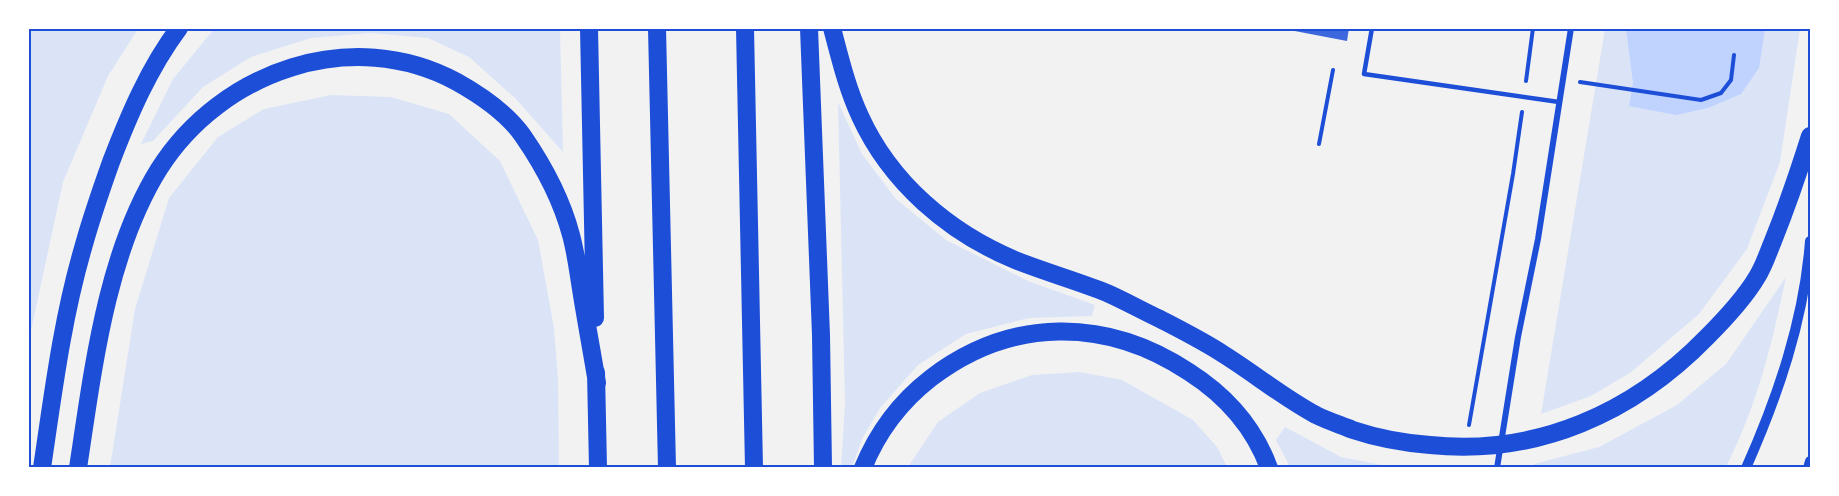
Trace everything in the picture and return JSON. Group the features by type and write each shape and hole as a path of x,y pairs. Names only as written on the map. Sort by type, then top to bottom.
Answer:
{"highway":[{"path":"42,468 60,351 82,249 105,179 131,112 158,58 179,28"},
{"path":"589,28 598,468"},
{"path":"657,28 667,468"},
{"path":"745,28 754,468"},
{"path":"809,28 821,334 823,468"},
{"path":"832,28 849,90 858,113 885,160 921,201 960,231 1013,259 1109,294 1172,326 1220,352 1319,417 1357,431 1407,443 1452,447 1505,444 1537,438 1581,424 1617,408 1656,383 1692,353 1727,317 1758,276 1783,216 1810,136"},
{"path":"78,468 95,357 111,287 142,201 159,170 191,127 234,94 274,72 321,60 344,58 390,60 443,75 490,103 520,133 542,168 571,234 597,383"},
{"path":"863,468 878,436 902,404 955,360 999,341 1055,331 1076,332 1120,340 1152,350 1178,364 1212,388 1247,424 1269,468"}],"street":[{"path":"1497,468 1518,337 1538,239 1571,28"},
{"path":"1746,468 1768,417 1792,345 1808,269 1810,241"},
{"path":"1808,468 1810,461"}],"lane":[{"path":"1372,28 1364,74 1559,102"}],"path":[{"path":"1468,432 1513,174 1533,28"},
{"path":"1563,79 1701,100 1721,93 1731,80 1734,55"},
{"path":"1319,144 1333,69"}],"shaded area":[{"path":"28,29 138,29 108,76 63,182 29,340"},
{"path":"214,29 560,29 563,152 516,99 469,57 428,38 371,33 311,38 251,57 203,87 153,141 141,144 173,79"},
{"path":"1605,29 1800,29 1780,162 1747,249 1699,314 1630,373 1591,396 1541,414"},
{"path":"331,95 391,97 449,114 500,161 538,240 554,328 558,379 559,467 110,467 135,309 169,198 218,137 264,109"},
{"path":"838,102 862,154 895,198 946,240 1028,281 1095,305 1092,316 1029,318 966,334 918,365 880,408 862,439 852,468 841,467 845,404"},
{"path":"1786,277 1755,398 1726,467 1534,467 1534,464 1599,447 1677,405 1726,364"},
{"path":"1080,372 1122,380 1193,420 1217,447 1227,467 908,467 938,422 980,393 1032,375"},
{"path":"1285,427 1341,457 1392,467 1290,467 1276,440"}],"water":[{"path":"1626,29 1765,29 1759,68 1741,94 1708,108 1676,115 1629,106 1633,83"}],"building":[{"path":"1279,28 1349,28 1347,41"}]}
